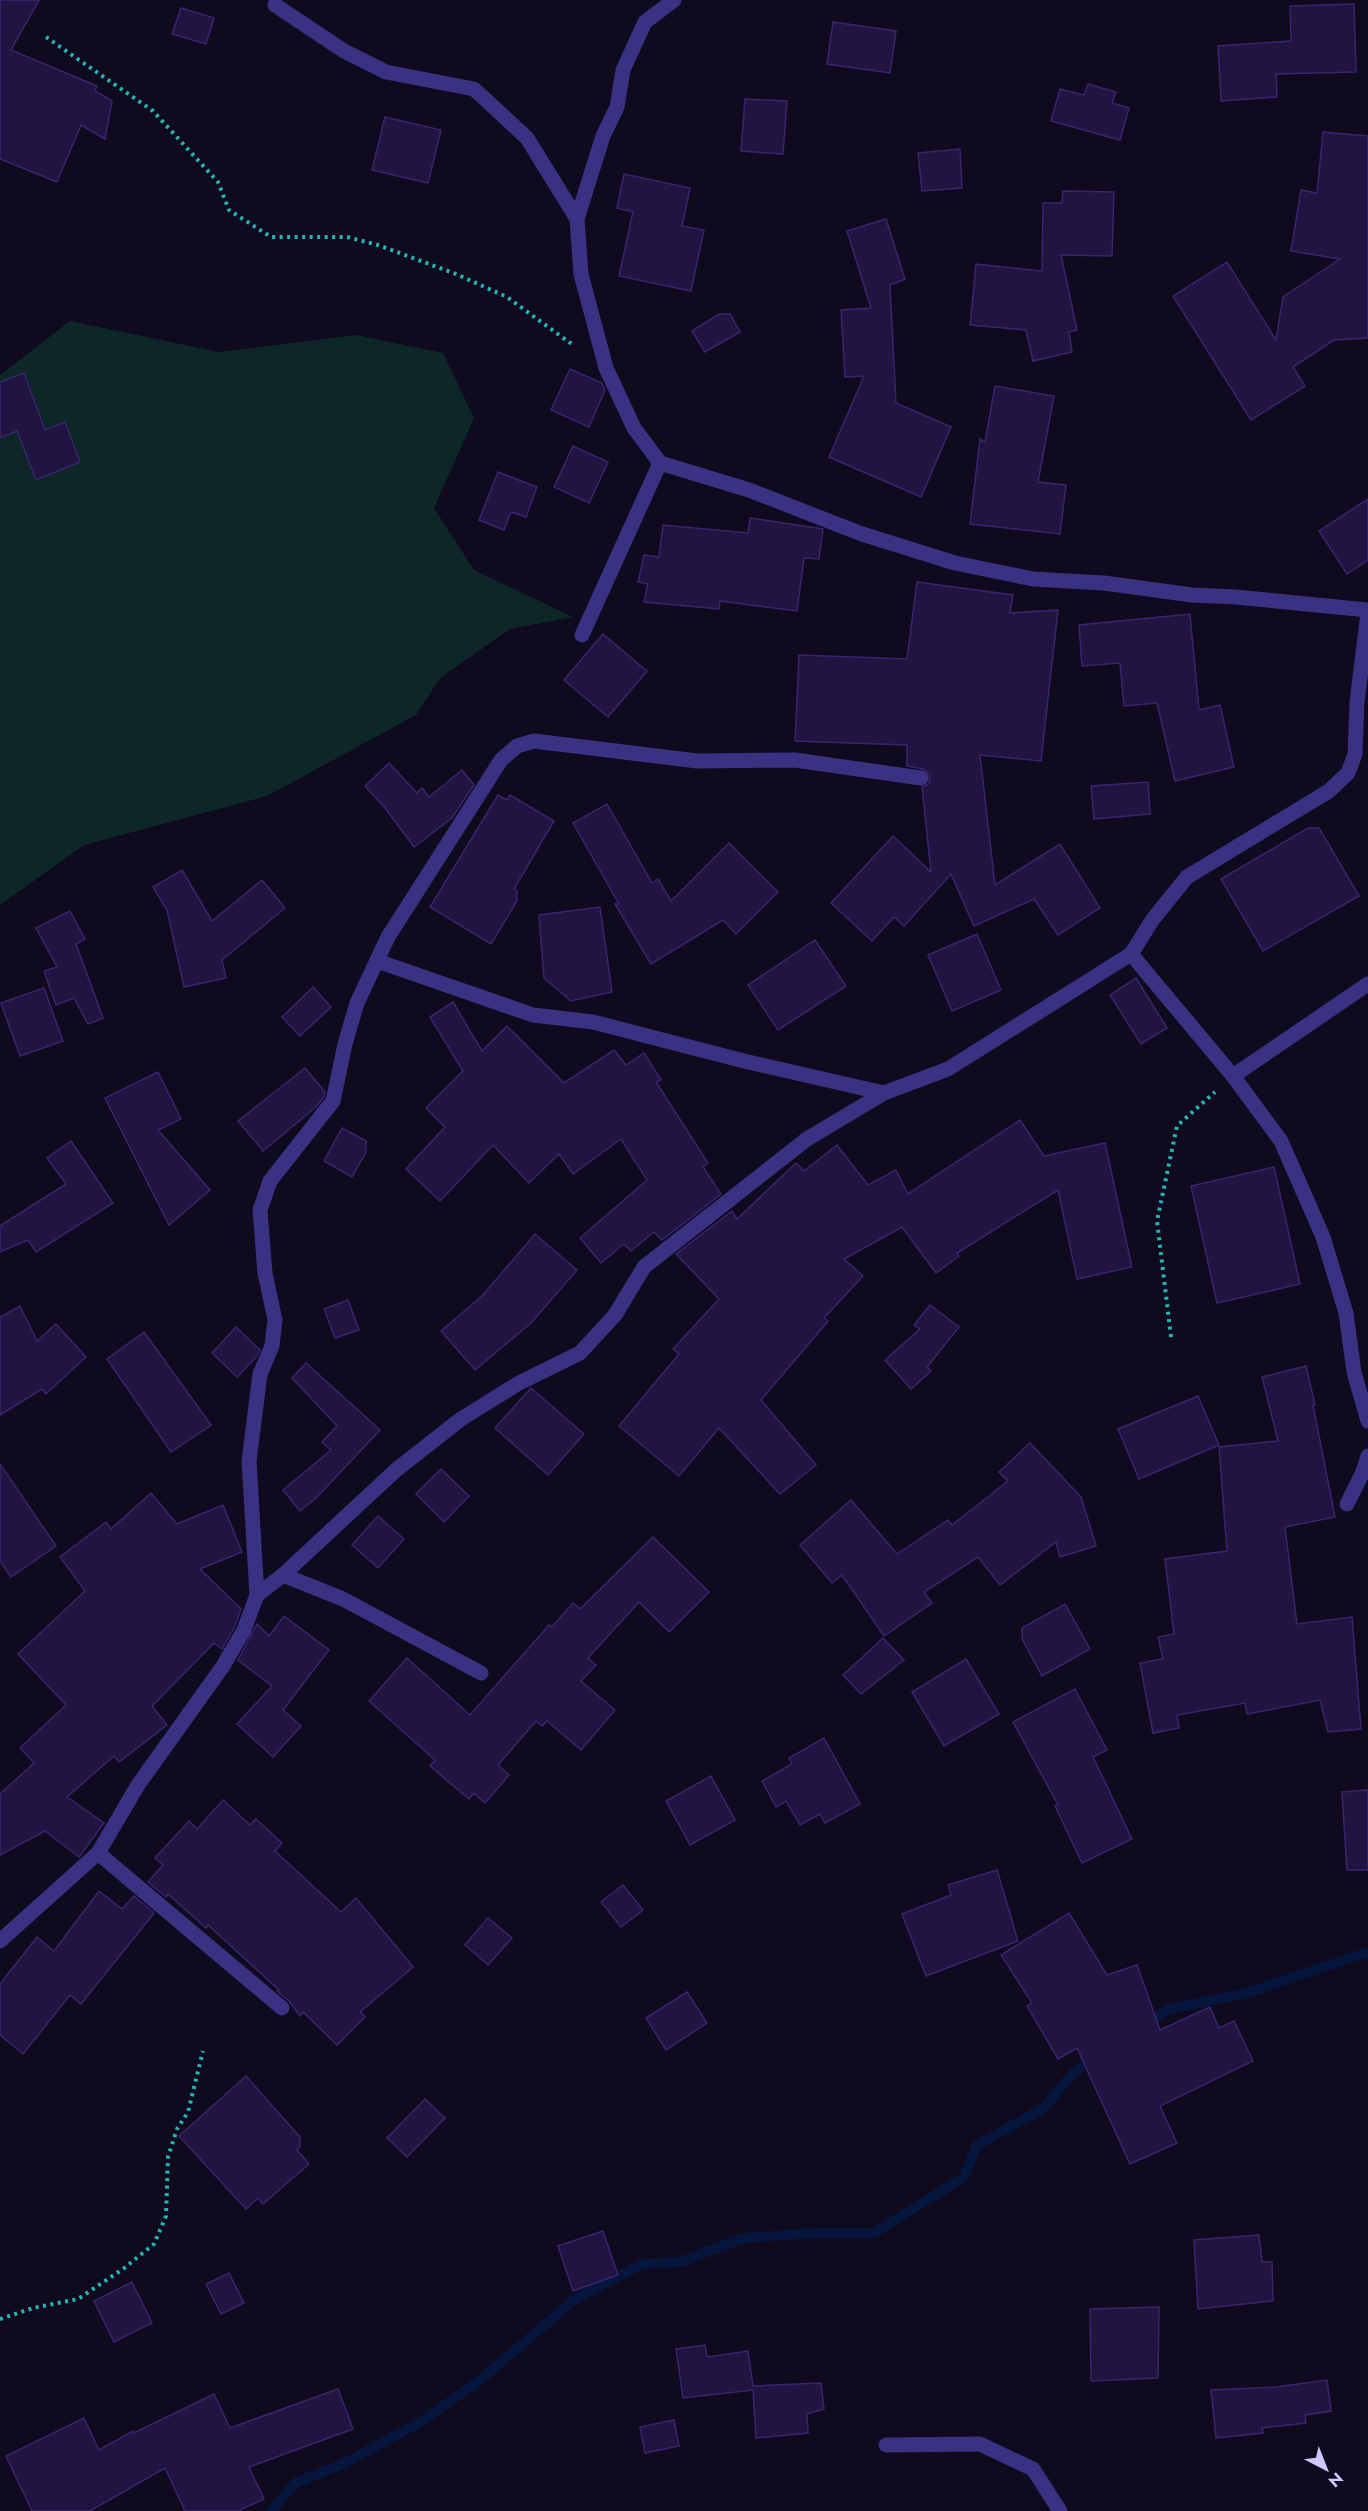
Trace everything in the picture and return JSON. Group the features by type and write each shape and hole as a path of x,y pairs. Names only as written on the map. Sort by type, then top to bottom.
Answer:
{"street":[{"path":"257,1595 283,1575 396,1470 461,1419 519,1383 580,1353 615,1315 644,1267 807,1139 884,1093 948,1069 1131,954 1153,918 1188,877 1329,791 1348,773 1355,754 1357,702 1368,611 1236,597 1192,595 1104,583 1033,579 955,563 862,534 749,490 660,463 634,429 606,368 581,274 577,219 603,136 617,108 623,70 645,22 674,0"},
{"path":"275,5 344,51 386,72 474,89 527,138 577,219"},
{"path":"582,635 660,463"},
{"path":"0,1941 98,1853 138,1785 223,1666 244,1630 257,1595 249,1461 260,1374 272,1346 275,1320 264,1273 260,1210 270,1181 333,1101 345,1044 357,1004 388,937 501,760 517,746 534,741 697,761 795,760 921,778"},
{"path":"1131,954 1233,1076 1281,1141 1323,1237 1346,1313 1354,1372 1368,1421"},
{"path":"377,961 533,1015 593,1022 744,1061 884,1093"},
{"path":"1233,1076 1368,984"},
{"path":"1347,1504 1363,1472 1368,1456"},
{"path":"283,1575 343,1599 481,1673"},
{"path":"98,1853 282,2008"},
{"path":"886,2445 980,2444 1033,2469 1060,2511"}],"path":[{"path":"46,37 153,111 218,182 229,210 271,237 346,237 378,245 456,274 507,297 606,368"},
{"path":"1171,1337 1157,1221 1178,1126 1233,1076"},
{"path":"0,2319 33,2308 78,2299 123,2269 154,2244 166,2216 168,2157 177,2129 188,2112 203,2050"}],"green space":[{"path":"70,321 219,352 356,335 443,353 474,418 434,508 474,570 573,617 510,629 440,678 416,715 267,796 84,845 0,905 0,375"}],"building":[{"path":"0,0 39,0 11,50 97,86 95,91 112,101 105,139 81,125 57,182 0,159"},
{"path":"1354,4 1356,72 1276,74 1277,97 1221,101 1218,46 1291,41 1290,6"},
{"path":"181,8 214,18 206,44 172,34"},
{"path":"833,22 896,31 890,73 827,64"},
{"path":"1088,84 1116,92 1112,103 1129,108 1120,140 1051,121 1060,89 1084,95"},
{"path":"745,99 787,101 783,154 741,151"},
{"path":"385,117 441,130 428,183 372,170"},
{"path":"1323,132 1368,136 1368,338 1334,340 1293,367 1305,386 1251,420 1173,296 1227,262 1276,340 1283,297 1340,259 1291,251 1301,190 1317,193"},
{"path":"960,149 962,188 922,191 918,153"},
{"path":"624,174 690,188 682,226 704,230 691,291 619,276 633,212 617,208"},
{"path":"1063,191 1114,192 1112,256 1061,255 1077,330 1069,332 1072,352 1033,361 1026,330 970,325 976,264 1042,271 1043,203 1062,203"},
{"path":"886,219 905,279 890,285 896,403 951,427 921,497 829,457 864,376 845,377 841,310 871,308 847,231"},
{"path":"719,314 730,314 740,332 705,352 692,331"},
{"path":"570,369 602,383 605,390 589,427 551,410"},
{"path":"24,373 45,430 65,422 80,462 36,480 17,431 0,438 0,382"},
{"path":"995,386 1054,396 1038,482 1066,485 1060,534 970,524 980,439 985,442"},
{"path":"573,446 608,462 589,503 554,487"},
{"path":"498,472 537,487 526,517 511,512 504,530 479,520"},
{"path":"1368,499 1368,560 1347,574 1319,531"},
{"path":"750,518 823,529 819,559 804,558 797,611 720,601 719,609 644,602 648,584 638,582 644,555 659,557 663,525 748,533"},
{"path":"917,582 1013,595 1010,613 1058,610 1041,761 980,755 995,885 1060,844 1100,908 1058,935 1034,899 974,926 951,874 904,926 894,917 872,941 831,903 893,836 931,872 922,787 929,784 930,775 923,769 907,766 907,745 795,741 799,655 907,659"},
{"path":"1190,614 1199,710 1220,705 1234,767 1175,781 1157,703 1124,706 1120,663 1082,666 1079,625"},
{"path":"603,634 647,671 608,717 564,680"},
{"path":"389,763 417,793 422,788 429,797 462,770 474,785 452,818 414,847 385,808 365,786"},
{"path":"1148,782 1150,814 1094,819 1091,786"},
{"path":"498,795 507,800 510,795 554,821 514,889 517,891 517,901 491,944 430,907"},
{"path":"607,804 652,883 658,879 671,901 729,843 778,892 736,934 723,920 651,964 615,904 619,904 573,823"},
{"path":"1308,828 1319,828 1359,896 1263,951 1221,879"},
{"path":"182,870 212,921 262,880 285,908 222,960 226,978 184,987 167,910 153,887"},
{"path":"600,907 612,992 571,1001 544,978 539,915"},
{"path":"70,911 85,939 76,944 103,1018 88,1024 74,998 56,1005 44,971 57,967 36,928"},
{"path":"977,934 1001,990 952,1011 928,955"},
{"path":"815,940 846,986 778,1030 748,985"},
{"path":"1136,978 1167,1028 1141,1044 1110,995"},
{"path":"313,987 331,1007 300,1036 282,1017"},
{"path":"44,988 63,1041 20,1056 1,1003"},
{"path":"453,1002 482,1051 507,1026 564,1083 614,1050 626,1065 644,1053 661,1080 656,1082 708,1163 703,1167 721,1194 662,1240 654,1232 631,1251 624,1244 601,1263 580,1238 647,1180 621,1139 573,1174 559,1154 529,1183 493,1145 440,1201 406,1169 445,1127 426,1108 463,1071 430,1017"},
{"path":"305,1068 325,1092 324,1097 316,1107 263,1151 238,1121"},
{"path":"158,1072 181,1119 158,1130 210,1190 169,1225 105,1098"},
{"path":"1020,1120 1044,1156 1105,1143 1132,1267 1077,1279 1058,1190 957,1253 959,1256 936,1273 902,1227 844,1259 863,1276 824,1318 828,1321 761,1400 816,1465 780,1494 719,1428 679,1476 619,1426 679,1354 673,1349 719,1299 676,1254 732,1211 737,1219 796,1163 804,1171 837,1145 868,1185 896,1170 908,1194"},
{"path":"342,1128 366,1141 366,1152 352,1177 324,1161"},
{"path":"71,1141 113,1203 36,1252 28,1240 0,1252 0,1226 66,1184 47,1158"},
{"path":"1274,1167 1300,1284 1217,1303 1191,1186"},
{"path":"535,1234 577,1270 532,1322 475,1370 441,1331 482,1296"},
{"path":"348,1300 359,1330 335,1338 324,1309"},
{"path":"930,1305 959,1327 927,1367 931,1371 911,1389 885,1360 920,1329 914,1325"},
{"path":"20,1306 37,1341 56,1324 86,1357 46,1394 42,1389 0,1415 0,1317"},
{"path":"236,1327 260,1350 237,1377 212,1353"},
{"path":"144,1332 211,1425 171,1452 107,1359"},
{"path":"306,1363 380,1430 317,1497 300,1511 283,1490 331,1450 322,1442 337,1426 292,1378"},
{"path":"1306,1366 1335,1517 1285,1527 1297,1624 1352,1617 1361,1729 1328,1732 1320,1700 1247,1714 1245,1703 1177,1715 1179,1728 1153,1733 1140,1663 1163,1659 1158,1637 1174,1634 1165,1559 1227,1551 1219,1447 1278,1441 1262,1377"},
{"path":"531,1388 584,1434 548,1475 495,1428"},
{"path":"1198,1396 1219,1445 1139,1479 1118,1429"},
{"path":"1030,1443 1081,1497 1096,1546 1060,1557 1056,1542 1000,1585 978,1557 924,1592 932,1603 884,1636 842,1575 832,1583 800,1545 851,1500 897,1554 948,1520 952,1525 1008,1481 999,1472"},
{"path":"0,1464 56,1546 11,1577 0,1561"},
{"path":"441,1469 469,1496 444,1522 416,1494"},
{"path":"151,1493 177,1524 223,1505 242,1552 200,1569 241,1609 235,1626 222,1649 214,1643 152,1706 167,1725 119,1762 114,1756 67,1797 104,1823 79,1857 45,1831 0,1855 0,1794 34,1763 20,1748 66,1705 18,1654 85,1591 60,1557 106,1522 111,1529"},
{"path":"378,1516 404,1539 378,1568 352,1545"},
{"path":"653,1537 709,1592 669,1632 639,1602 588,1658 596,1665 581,1681 615,1710 581,1750 547,1721 542,1726 536,1721 498,1765 509,1775 485,1803 474,1793 469,1799 430,1766 435,1760 369,1701 407,1658 470,1715 549,1625 552,1627 573,1603 580,1609"},
{"path":"1065,1604 1090,1649 1042,1676 1022,1639 1022,1628"},
{"path":"284,1616 329,1650 283,1710 301,1726 273,1757 237,1724 272,1686 238,1660 257,1624 269,1636"},
{"path":"883,1638 904,1660 861,1694 843,1675"},
{"path":"966,1659 999,1714 944,1746 912,1692"},
{"path":"1075,1689 1107,1750 1093,1757 1132,1839 1082,1863 1055,1806 1058,1805 1013,1722"},
{"path":"824,1738 860,1804 825,1823 820,1814 800,1825 786,1801 776,1807 762,1781 792,1764 789,1758"},
{"path":"711,1776 735,1820 690,1845 666,1801"},
{"path":"1368,1790 1368,1870 1347,1870 1342,1792"},
{"path":"223,1800 250,1825 256,1819 282,1843 275,1851 341,1912 356,1898 413,1967 360,2012 365,2017 337,2045 303,2012 300,2016 289,2001 277,1991 279,1990 208,1925 206,1928 168,1894 166,1897 148,1882 163,1865 155,1858 189,1821 197,1829"},
{"path":"997,1870 1018,1941 926,1976 902,1914 951,1895 948,1885"},
{"path":"623,1885 643,1910 621,1927 601,1902"},
{"path":"99,1891 122,1909 134,1896 154,1913 81,2004 70,1995 23,2054 0,2035 0,1984 37,1937 54,1951"},
{"path":"1069,1913 1107,1975 1137,1965 1160,2030 1210,2007 1219,2028 1234,2021 1253,2061 1160,2106 1177,2143 1130,2164 1077,2048 1058,2059 1027,2006 1032,2003 1001,1955"},
{"path":"488,1918 512,1938 488,1965 465,1945"},
{"path":"687,1992 707,2023 666,2050 646,2018"},
{"path":"246,2076 300,2137 300,2147 297,2150 309,2164 263,2204 258,2198 246,2209 179,2136"},
{"path":"425,2099 445,2118 407,2157 387,2138"},
{"path":"603,2231 618,2275 573,2291 558,2246"},
{"path":"1259,2235 1262,2262 1272,2262 1273,2301 1198,2309 1194,2240"},
{"path":"229,2273 244,2303 221,2314 206,2284"},
{"path":"132,2282 152,2323 114,2342 94,2301"},
{"path":"1159,2307 1158,2378 1091,2381 1090,2309"},
{"path":"705,2345 707,2357 748,2351 753,2386 821,2383 824,2409 807,2414 808,2433 756,2438 753,2390 683,2398 676,2349"},
{"path":"1327,2380 1331,2411 1305,2415 1306,2423 1262,2428 1263,2433 1216,2438 1211,2390 1276,2387"},
{"path":"338,2389 353,2429 249,2467 264,2499 238,2511 185,2511 165,2468 90,2511 32,2511 6,2456 84,2418 99,2450 133,2431 134,2433 214,2394 230,2428"},
{"path":"674,2420 679,2446 645,2453 640,2427"}],"waterway":[{"path":"1145,2025 1169,2009 1244,1994 1368,1952"},
{"path":"272,2511 295,2483 345,2463 422,2421 479,2381 575,2299 642,2264 680,2262 744,2238 815,2233 874,2233 964,2177 977,2145 1044,2108 1073,2073 1097,2057"}]}
